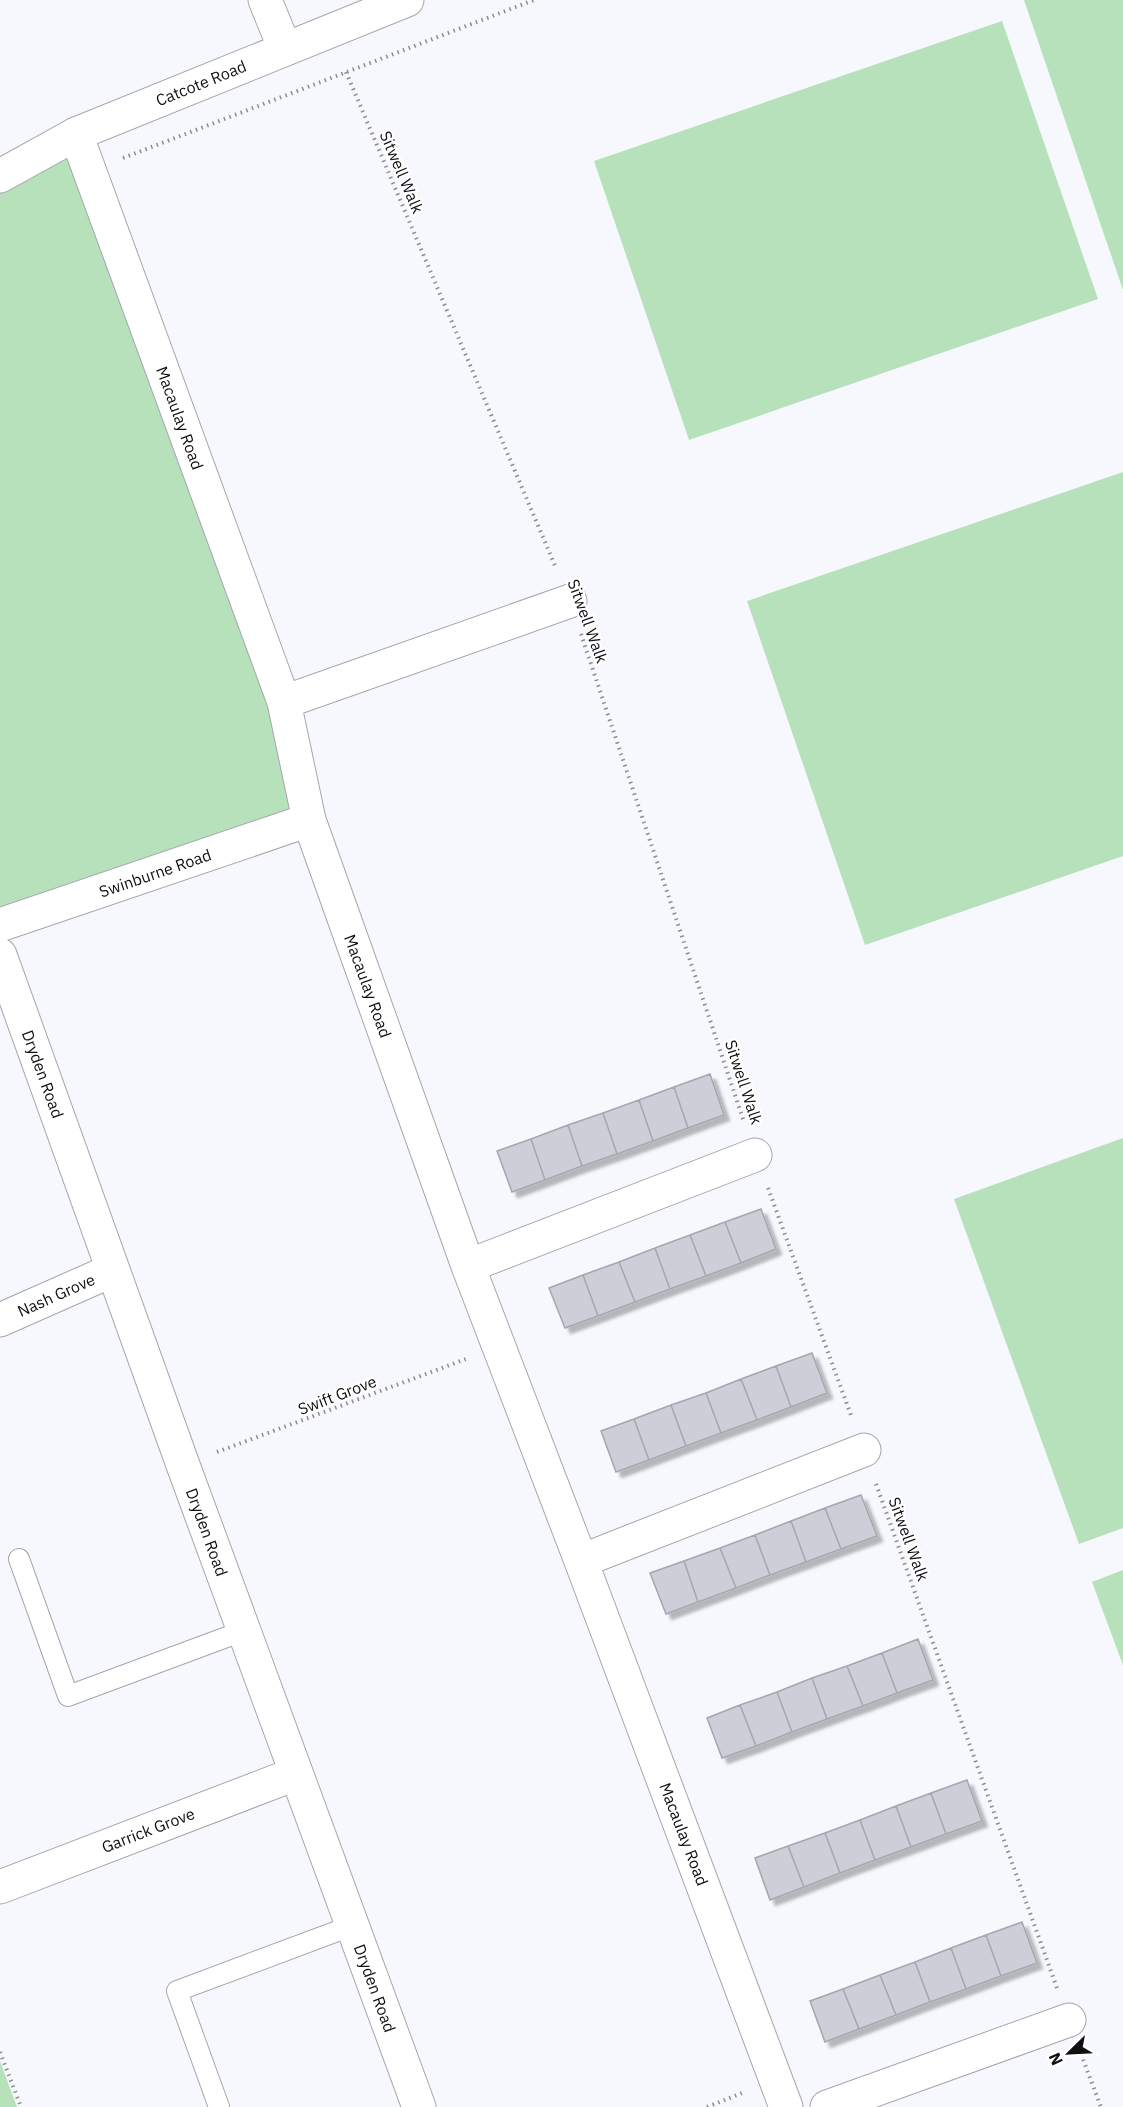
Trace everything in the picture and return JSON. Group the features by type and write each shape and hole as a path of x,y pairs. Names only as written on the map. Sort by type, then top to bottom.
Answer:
{"street":[{"path":"265,0 285,49"},
{"name":"Catcote Road","path":"0,177 76,134 407,0"},
{"name":"Macaulay Road","path":"76,134 284,702 309,820 468,1266 786,2107"},
{"path":"284,702 570,601"},
{"name":"Swinburne Road","path":"0,925 309,820"},
{"name":"Dryden Road","path":"0,955 295,1774 419,2107"},
{"path":"468,1266 755,1155"},
{"name":"Nash Grove","path":"0,1320 113,1270"},
{"path":"581,1561 864,1450"},
{"name":"Garrick Grove","path":"0,1887 295,1774"},
{"path":"827,2107 1069,2020"}],"lane":[{"path":"19,1559 68,1696 243,1630"},
{"path":"219,2107 177,1991 351,1926"}],"path":[{"path":"89,171 534,0"},
{"name":"Sitwell Walk","path":"346,72 570,601 755,1155 1101,2107"},
{"name":"Swift Grove","path":"183,1465 499,1347"},
{"path":"0,2052 21,2107"}],"green space":[{"path":"1024,0 1123,0 1123,290"},
{"path":"1002,21 1098,299 689,440 594,161"},
{"path":"76,134 309,820 0,925 0,177"},
{"path":"1123,472 1123,856 865,945 747,601"},
{"path":"1123,1138 1123,1528 1079,1544 954,1199"},
{"path":"1123,1570 1123,1665 1092,1582"},
{"path":"0,2061 17,2107 0,2107"}],"building":[{"path":"710,1074 724,1115 688,1128 674,1087"},
{"path":"674,1087 688,1128 653,1141 639,1100"},
{"path":"639,1100 653,1141 617,1154 603,1113"},
{"path":"603,1113 617,1154 582,1166 568,1125"},
{"path":"568,1125 582,1166 545,1180 531,1139"},
{"path":"531,1139 545,1180 512,1192 497,1151"},
{"path":"761,1209 776,1249 741,1263 725,1222"},
{"path":"725,1222 741,1263 706,1276 690,1235"},
{"path":"690,1235 706,1276 670,1289 655,1248"},
{"path":"655,1248 670,1289 635,1302 619,1262"},
{"path":"619,1262 635,1302 598,1316 583,1275"},
{"path":"583,1275 598,1316 565,1328 549,1288"},
{"path":"812,1353 827,1393 791,1407 776,1366"},
{"path":"776,1366 791,1407 757,1420 741,1379"},
{"path":"741,1379 757,1420 721,1433 706,1393"},
{"path":"706,1393 721,1433 686,1446 671,1405"},
{"path":"671,1405 686,1446 649,1460 634,1419"},
{"path":"634,1419 649,1460 616,1472 601,1431"},
{"path":"861,1495 877,1536 841,1549 825,1508"},
{"path":"825,1508 841,1549 806,1562 791,1521"},
{"path":"791,1521 806,1562 770,1575 755,1535"},
{"path":"755,1535 770,1575 736,1588 720,1548"},
{"path":"720,1548 736,1588 698,1602 684,1561"},
{"path":"684,1561 698,1602 666,1614 650,1573"},
{"path":"918,1639 933,1680 897,1693 882,1653"},
{"path":"882,1653 897,1693 863,1706 847,1666"},
{"path":"847,1666 863,1706 827,1719 812,1678"},
{"path":"812,1678 827,1719 792,1732 777,1692"},
{"path":"777,1692 792,1732 756,1746 740,1705"},
{"path":"740,1705 756,1746 722,1758 707,1718"},
{"path":"967,1780 982,1821 946,1834 931,1793"},
{"path":"931,1793 946,1834 911,1847 896,1806"},
{"path":"896,1806 911,1847 875,1860 860,1820"},
{"path":"860,1820 875,1860 840,1873 825,1833"},
{"path":"825,1833 840,1873 804,1887 788,1846"},
{"path":"788,1846 804,1887 770,1900 755,1858"},
{"path":"1022,1922 1037,1963 1001,1976 986,1935"},
{"path":"986,1935 1001,1976 966,1989 951,1948"},
{"path":"951,1948 966,1989 930,2002 915,1962"},
{"path":"915,1962 930,2002 896,2015 880,1975"},
{"path":"880,1975 896,2015 859,2029 843,1989"},
{"path":"843,1989 859,2029 825,2042 810,2001"}]}
